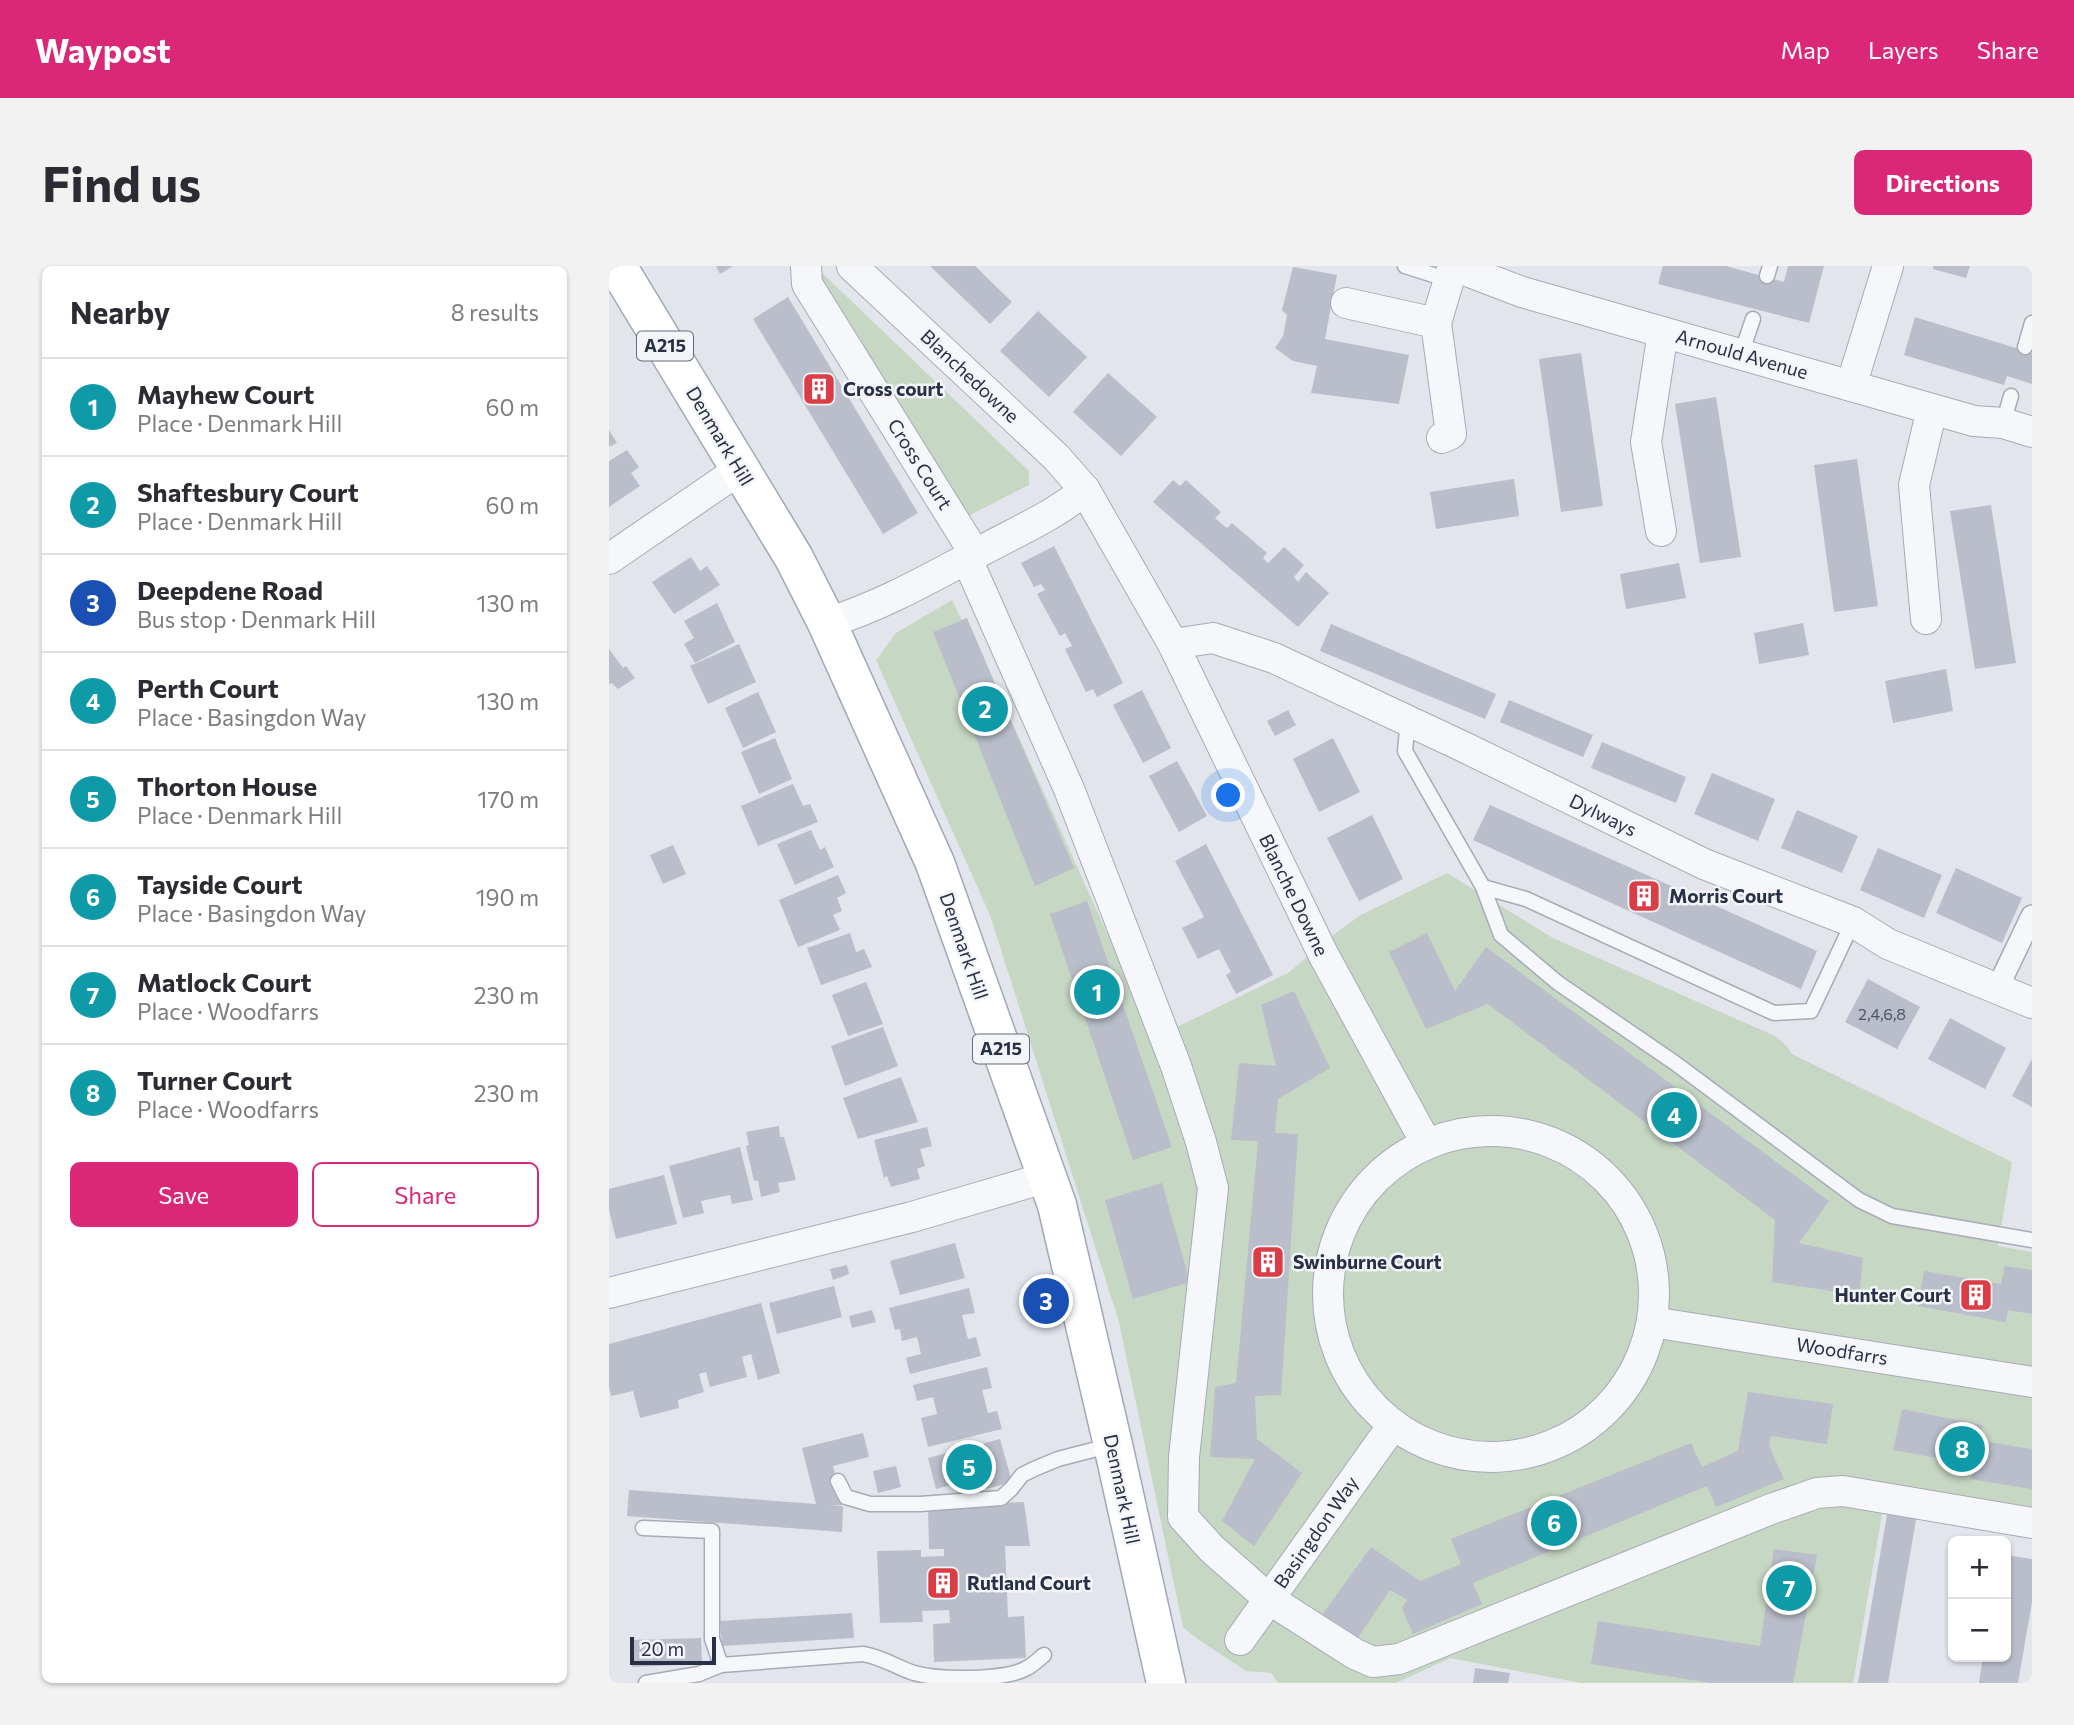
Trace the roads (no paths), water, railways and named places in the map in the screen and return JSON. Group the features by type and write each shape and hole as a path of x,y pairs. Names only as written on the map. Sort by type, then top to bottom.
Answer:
{"main road":[{"name":"Denmark Hill","path":"617,266 739,470 775,523 827,623 935,863 1048,1177 1113,1445 1165,1683"}],"street":[{"name":"Cross Court","path":"806,266 807,284 971,556 1069,789 1175,1066 1201,1142 1213,1188 1184,1457 1183,1517 1212,1549 1269,1599"},
{"name":"Blanchedowne","path":"852,266 1056,457 1085,490 1173,644"},
{"path":"1851,386 1888,266"},
{"path":"1442,438 1451,433 1436,323 1452,271"},
{"name":"Arnould Avenue","path":"1452,271 1525,279 1663,332 1974,421 2007,409 2032,432"},
{"path":"1346,303 1436,323"},
{"path":"1661,531 1646,442 1663,332"},
{"path":"1926,619 1914,485 1932,409"},
{"path":"609,559 739,470"},
{"path":"827,623 875,606 1066,506 1085,490"},
{"name":"Dylways","path":"1173,644 1213,639 1274,658 1704,864 1853,922 1888,944 2032,1003"},
{"name":"Blanche Downe","path":"1173,644 1323,954 1425,1141"},
{"path":"1997,989 2032,916"},
{"path":"1495,1132 1523,1135 1562,1149 1598,1171 1623,1198 1645,1239 1652,1266 1652,1322 1644,1351 1631,1379 1613,1403 1590,1424 1537,1451 1507,1457 1476,1457 1428,1444 1393,1425 1372,1407 1342,1362 1333,1336 1329,1309 1333,1255 1342,1230 1371,1185 1425,1141 1442,1135 1495,1132"},
{"path":"609,1293 912,1217 1048,1177"},
{"name":"Woodfarrs","path":"1652,1322 2032,1382"},
{"name":"Basingdon Way","path":"1240,1640 1393,1425"},
{"path":"1269,1599 1355,1654 1373,1662 1399,1659 1817,1493 1843,1491 2032,1523"}],"lane":[{"path":"1405,266 1452,271"},
{"path":"1741,354 1753,318"},
{"path":"2025,347 2032,323"},
{"path":"1408,720 1405,751 1483,887 1501,935 1558,983 1675,1063 1859,1200 1892,1216 2032,1240"},
{"path":"1483,887 1525,899 1774,1013 1811,1011 1853,922"},
{"path":"838,1480 846,1497 870,1504 920,1504 1001,1498 1022,1475 1034,1468 1113,1445"},
{"path":"643,1528 712,1531 712,1639 721,1665"},
{"path":"646,1683 699,1674 721,1665 863,1654 879,1657 911,1672 925,1675 986,1678 1026,1669 1045,1655"}],"place":[{"name":"Cross court","path":"819,389"},
{"name":"Shaftesbury Court","path":"985,709"},
{"name":"Morris Court","path":"1644,896"},
{"name":"Mayhew Court","path":"1097,992"},
{"name":"Perth Court","path":"1674,1115"},
{"name":"Swinburne Court","path":"1268,1262"},
{"name":"Hunter Court","path":"1976,1295"},
{"name":"Deepdene Road","path":"1046,1301"},
{"name":"Turner Court","path":"1962,1449"},
{"name":"Thorton House","path":"969,1467"},
{"name":"Tayside Court","path":"1554,1523"},
{"name":"Rutland Court","path":"943,1583"},
{"name":"Matlock Court","path":"1789,1588"}]}
